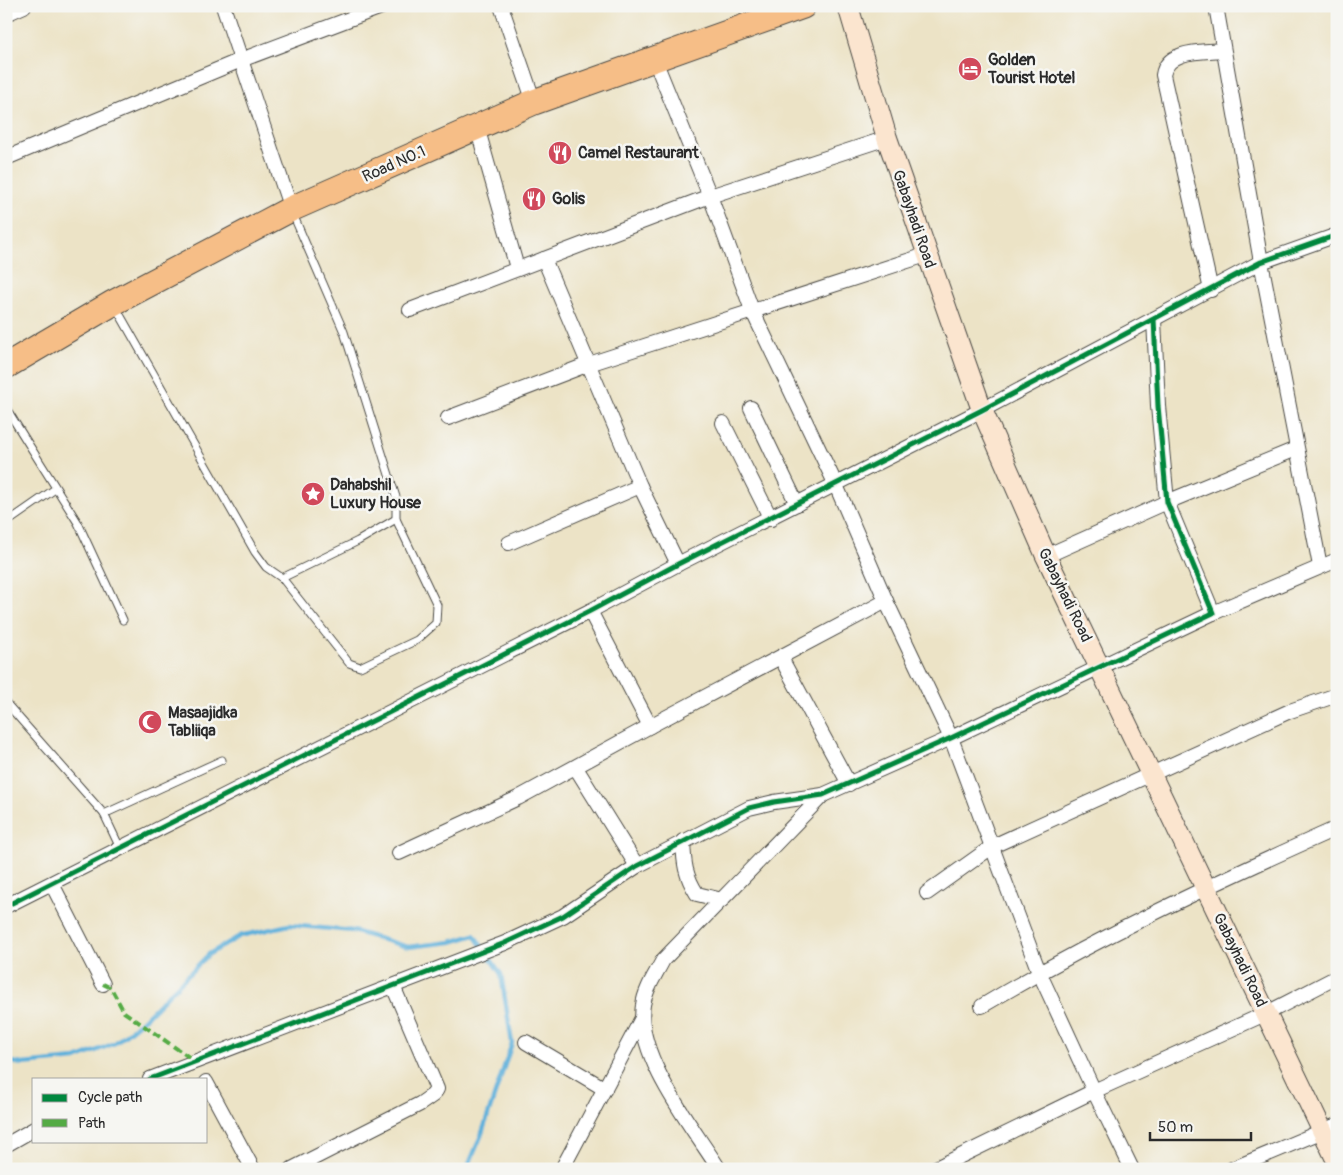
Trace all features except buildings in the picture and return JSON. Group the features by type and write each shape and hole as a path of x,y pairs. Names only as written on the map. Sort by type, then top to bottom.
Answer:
{"highway":[{"name":"Road NO.1","path":"6,366 113,302 291,209 534,102 795,8"}],"street":[{"path":"6,14 24,6"},
{"path":"222,6 291,209"},
{"path":"6,158 241,60 384,6"},
{"path":"501,6 534,102"},
{"name":"Gabayhadi Road","path":"848,6 887,138 926,255 982,410 1046,556 1150,774 1267,1013 1329,1128 1337,1161"},
{"path":"1216,6 1261,262 1274,320 1296,449 1320,566"},
{"path":"1211,290 1163,75 1167,64 1180,55 1223,50"},
{"path":"654,58 710,196 752,310 835,483 886,601 952,738 1039,972 1132,1169"},
{"path":"478,127 517,268"},
{"path":"410,310 710,196 887,138"},
{"path":"6,906 121,850 590,612 678,564 770,519 835,483 982,410 1261,262 1337,235"},
{"path":"448,418 589,364 926,255"},
{"path":"544,259 640,486 678,564"},
{"path":"1154,319 1158,406 1167,502 1213,613"},
{"path":"751,408 797,504"},
{"path":"723,423 770,519"},
{"path":"1046,556 1167,502 1296,449"},
{"path":"509,543 640,486"},
{"path":"153,1078 505,943 563,916 637,866 750,808 774,802 824,795 952,738 1099,665 1213,613 1337,560"},
{"path":"399,854 518,798 576,768 650,726 886,601"},
{"path":"590,612 650,726"},
{"path":"781,658 848,784"},
{"path":"927,893 993,846 1290,711 1337,694"},
{"path":"576,768 637,866"},
{"path":"719,1169 658,1071 644,1037 643,1004 648,988 664,960 824,795"},
{"path":"982,1006 1039,972 1205,887 1337,828"},
{"path":"683,841 684,867 689,882 698,894 722,900"},
{"path":"52,884 103,984"},
{"path":"937,1168 1094,1091 1267,1013 1337,977"},
{"path":"292,1169 420,1104 433,1095 437,1088 393,986"},
{"path":"562,1169 642,1018"},
{"path":"526,1042 605,1089"},
{"path":"196,1062 204,1078"},
{"path":"208,1086 252,1169"},
{"path":"1232,1169 1329,1128"},
{"path":"6,1145 32,1130"}],"lane":[{"path":"113,302 255,552 266,568 282,578 348,663 360,667 417,640 436,623 437,605 396,519 396,497 344,332 291,209"},
{"path":"6,408 82,530 123,620"},
{"path":"6,523 55,489"},
{"path":"282,578 358,541 396,519"},
{"path":"6,703 104,814 121,850"},
{"path":"104,814 222,760"}],"waterway":[{"path":"6,1061 22,1064 76,1059 115,1043 143,1020 209,954 240,936 289,925 353,931 408,947 451,942 474,935 501,974 512,1043 481,1136 467,1169"}],"marked path":[{"path":"103,984 111,988 124,1012 196,1062"}],"cycle path":[{"path":"6,906 590,611 678,564 982,410 1261,262 1337,235"},
{"path":"153,1078 505,943 563,916 637,866 749,808 774,802 823,795 951,738 1213,613 1167,502 1158,406 1154,319"}],"place":[{"name":"Golden Tourist Hotel","path":"970,69"},
{"name":"Camel Restaurant","path":"560,153"},
{"name":"Golis","path":"534,199"},
{"name":"Dahabshil Luxury House","path":"313,494"},
{"name":"Masaajidka Tabliiqa","path":"150,722"}]}
